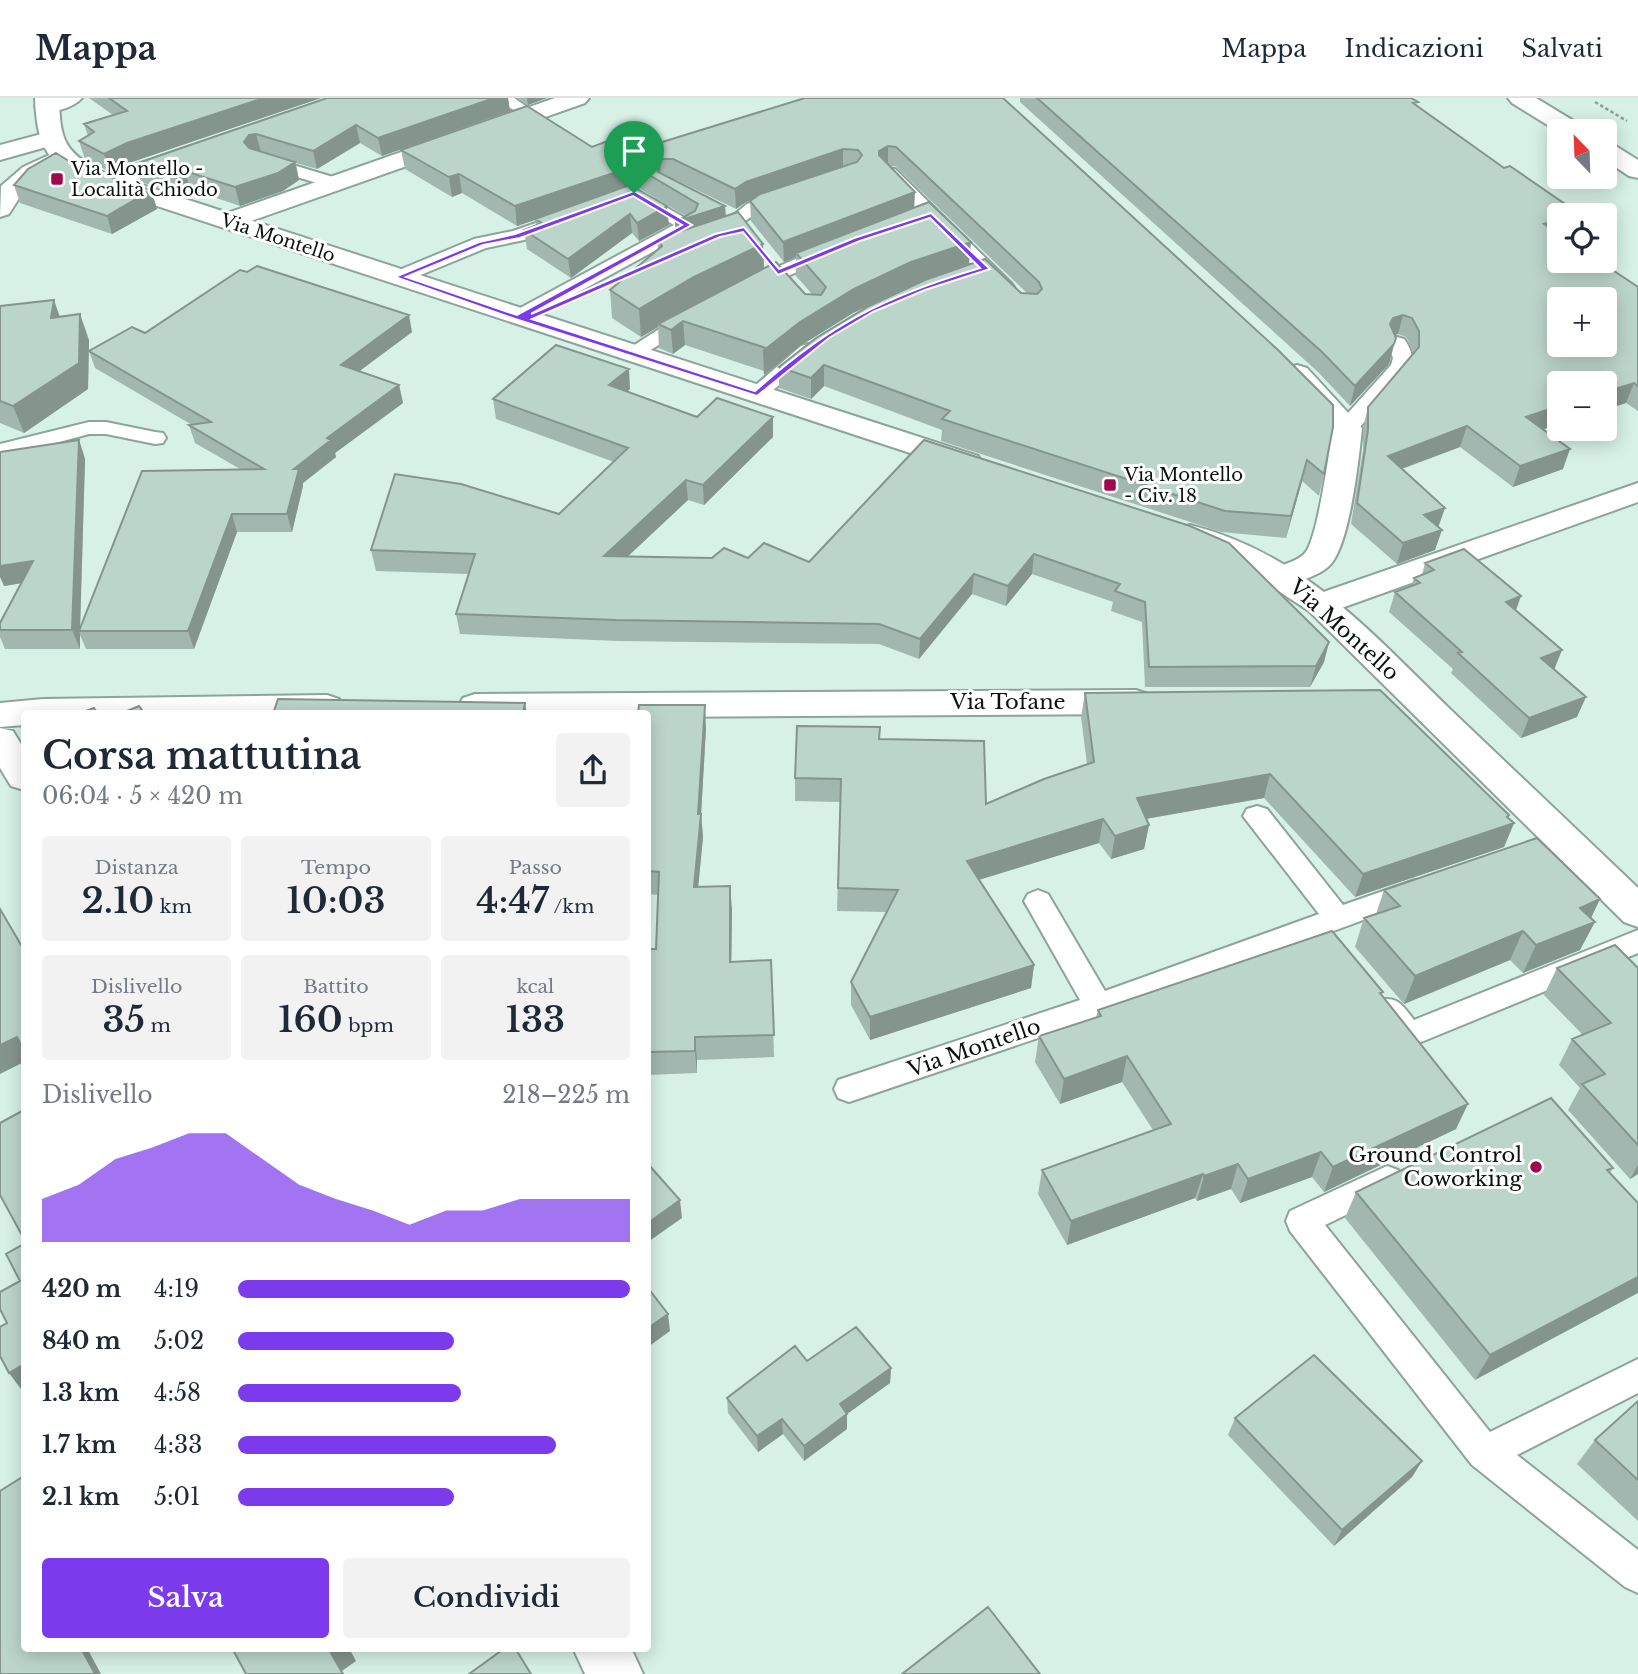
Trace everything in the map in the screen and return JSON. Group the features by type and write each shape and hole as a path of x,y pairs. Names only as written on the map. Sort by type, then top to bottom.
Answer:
{"street":[{"path":"228,221 577,98"},
{"path":"1520,98 1554,119"},
{"path":"0,209 13,185 55,148 54,101"},
{"path":"111,183 208,147"},
{"path":"0,153 55,148"},
{"name":"Via Montello","path":"55,148 82,171 111,183 992,470"},
{"path":"1617,158 1638,171"},
{"path":"1276,355 1328,405 1347,428 1346,448 1321,556 1306,567 1284,576"},
{"path":"1321,604 1638,492"},
{"name":"Via Montello","path":"1159,525 1241,554 1284,576 1321,604 1414,695 1549,845 1638,912"},
{"path":"1368,700 1414,695"},
{"name":"Via Tofane","path":"450,706 601,709 1175,702"},
{"path":"121,710 354,707"},
{"path":"0,715 21,713"},
{"path":"0,740 21,772"},
{"path":"602,1652 616,1674"}],"lane":[{"path":"502,98 530,115"},
{"path":"260,160 337,184"},
{"path":"889,173 1019,300"},
{"path":"736,226 753,208 802,191"},
{"path":"521,318 688,225 634,193 621,198"},
{"path":"399,277 481,243 517,236 582,212"},
{"path":"905,223 931,215"},
{"path":"726,299 778,272 845,244"},
{"path":"521,318 685,248"},
{"path":"763,254 796,292"},
{"path":"960,277 986,269"},
{"path":"632,353 704,310"},
{"path":"757,394 793,361 826,337"},
{"path":"1347,428 1401,366 1402,358 1397,343"},
{"path":"0,451 89,429 106,428 155,438"},
{"path":"1256,816 1329,929"},
{"name":"Via Montello","path":"849,1090 1329,929 1443,881"},
{"path":"1038,901 1098,1006"},
{"path":"1367,985 1418,1045 1638,941"},
{"path":"1416,1166 1302,1221 1485,1452 1638,1574"},
{"path":"1485,1452 1638,1375"}],"path":[{"path":"1588,98 1628,121"}],"building":[{"path":"109,98 264,98 127,143 104,154 79,141 94,132 84,124 127,111"},
{"path":"327,98 494,98 378,138 356,125 313,151 256,134 249,135 244,142 249,148 295,162 278,173 235,187 185,171 175,176 135,164"},
{"path":"805,98 1003,98 1278,350 1333,405 1333,427 1324,474 1307,460 1291,516 1225,511 942,419 950,411 824,365 811,378 779,367 816,338 869,306 925,280 985,259 1021,293 1037,294 1042,289 1039,282 896,147 888,146 879,151 879,155 915,192 783,242 750,201 760,194 857,162 862,155 858,150 843,149 746,182 735,189 673,159 660,159 654,165 658,172 725,206 675,222 695,211 698,204 634,166 515,206 459,174 449,177 401,150 527,106 592,147 610,140 630,152"},
{"path":"1037,98 1411,98 1418,102 1413,103 1504,168 1510,166 1564,203 1547,203 1547,223 1544,224 1547,226 1547,273 1617,273 1638,287 1638,386 1634,383 1617,388 1617,371 1547,371 1547,410 1526,417 1547,432 1547,441 1559,441 1570,449 1520,466 1467,426 1388,456 1445,508 1424,515 1442,530 1403,543 1357,503 1368,430 1368,407 1419,347 1419,331 1412,318 1403,315 1393,318 1390,324 1396,338 1394,344 1355,386 1322,352"},
{"path":"56,153 77,166 151,190 107,216 14,185 28,169"},
{"path":"630,185 667,206 637,223 630,214 568,259 524,230 542,223 535,219"},
{"path":"929,202 971,242 911,262 854,289 800,322 763,351 766,348 683,321 671,330 658,324 776,262 805,294 821,295 826,287 796,253"},
{"path":"738,212 763,244 694,277 639,309 610,290 662,246 657,239"},
{"path":"257,266 409,315 341,365 399,385 327,438 331,440 294,469 299,469 287,514 232,514 188,631 79,631 142,471 264,469 189,425 211,422 89,351 132,327 145,333 240,270 247,272"},
{"path":"54,300 51,318 80,314 79,363 13,406 0,401 0,306"},
{"path":"556,345 629,369 609,385 697,417 717,398 773,417 703,485 686,480 604,556 712,558 724,548 748,558 764,543 809,562 924,440 1190,526 1229,543 1329,642 1316,666 1149,667 1145,602 1115,591 1120,584 1034,554 1008,586 974,574 920,639 879,624 616,620 456,614 475,554 371,550 395,474 461,484 559,514 628,448 493,399"},
{"path":"79,440 72,630 0,630 0,623 33,561 0,566 0,452"},
{"path":"1464,549 1521,596 1506,602 1562,650 1541,658 1586,697 1529,718 1458,653 1462,652 1395,592 1420,583 1414,578 1434,570 1425,563"},
{"path":"1380,690 1509,815 1507,817 1514,823 1363,874 1270,774 1137,798 1149,825 1115,836 1103,819 967,861 1034,965 870,1017 851,982 898,890 838,888 841,779 795,778 797,726 880,727 879,739 984,741 986,804 1044,779 1094,762 1085,693"},
{"path":"278,699 525,703 524,710 274,710"},
{"path":"639,705 705,705 698,814 701,814 694,887 730,886 730,962 771,960 774,1035 695,1037 695,1051 651,1052 651,949 656,949 659,872 651,871 651,710 638,710"},
{"path":"1537,838 1600,899 1580,908 1595,922 1536,945 1523,931 1415,976 1364,918 1400,906 1384,890"},
{"path":"0,909 21,945 21,1045 17,1037 0,1045"},
{"path":"1332,931 1383,992 1380,993 1468,1104 1333,1167 1321,1152 1248,1179 1238,1164 1071,1221 1042,1170 1171,1124 1127,1056 1064,1079 1039,1036 1101,1016 1098,1010"},
{"path":"1615,945 1638,968 1638,1145 1582,1084 1605,1074 1572,1039 1611,1023 1557,968"},
{"path":"1551,1098 1613,1168 1607,1170 1638,1203 1638,1277 1490,1355 1356,1192"},
{"path":"21,1112 21,1234 0,1195 0,1123"},
{"path":"651,1167 680,1200 651,1221"},
{"path":"21,1246 21,1366 9,1373 0,1356 0,1327 7,1323 0,1309 0,1292 20,1281 6,1254"},
{"path":"651,1292 668,1314 651,1326"},
{"path":"856,1327 891,1368 840,1404 847,1414 804,1446 782,1419 757,1436 727,1398 795,1346 807,1361"},
{"path":"1314,1355 1422,1461 1342,1530 1235,1418"},
{"path":"1638,1401 1638,1480 1595,1440"},
{"path":"21,1478 21,1652 83,1652 95,1674 0,1674 0,1491"},
{"path":"988,1607 1040,1674 902,1674"},
{"path":"234,1652 332,1652 343,1674 246,1674"},
{"path":"499,1652 517,1652 531,1674 469,1674"}],"place":[{"name":"Via Montello - Località Chiodo","path":"57,179"},
{"name":"Via Montello - Civ. 18","path":"1110,485"},
{"name":"Ground Control Coworking","path":"1536,1167"}],"route":[{"path":"634,193 517,236 481,243 399,277 518,317 525,319 697,243 744,229 778,272 857,239 931,215 986,269 922,288 870,310 793,361 757,394 518,317 688,225 634,193"}]}
